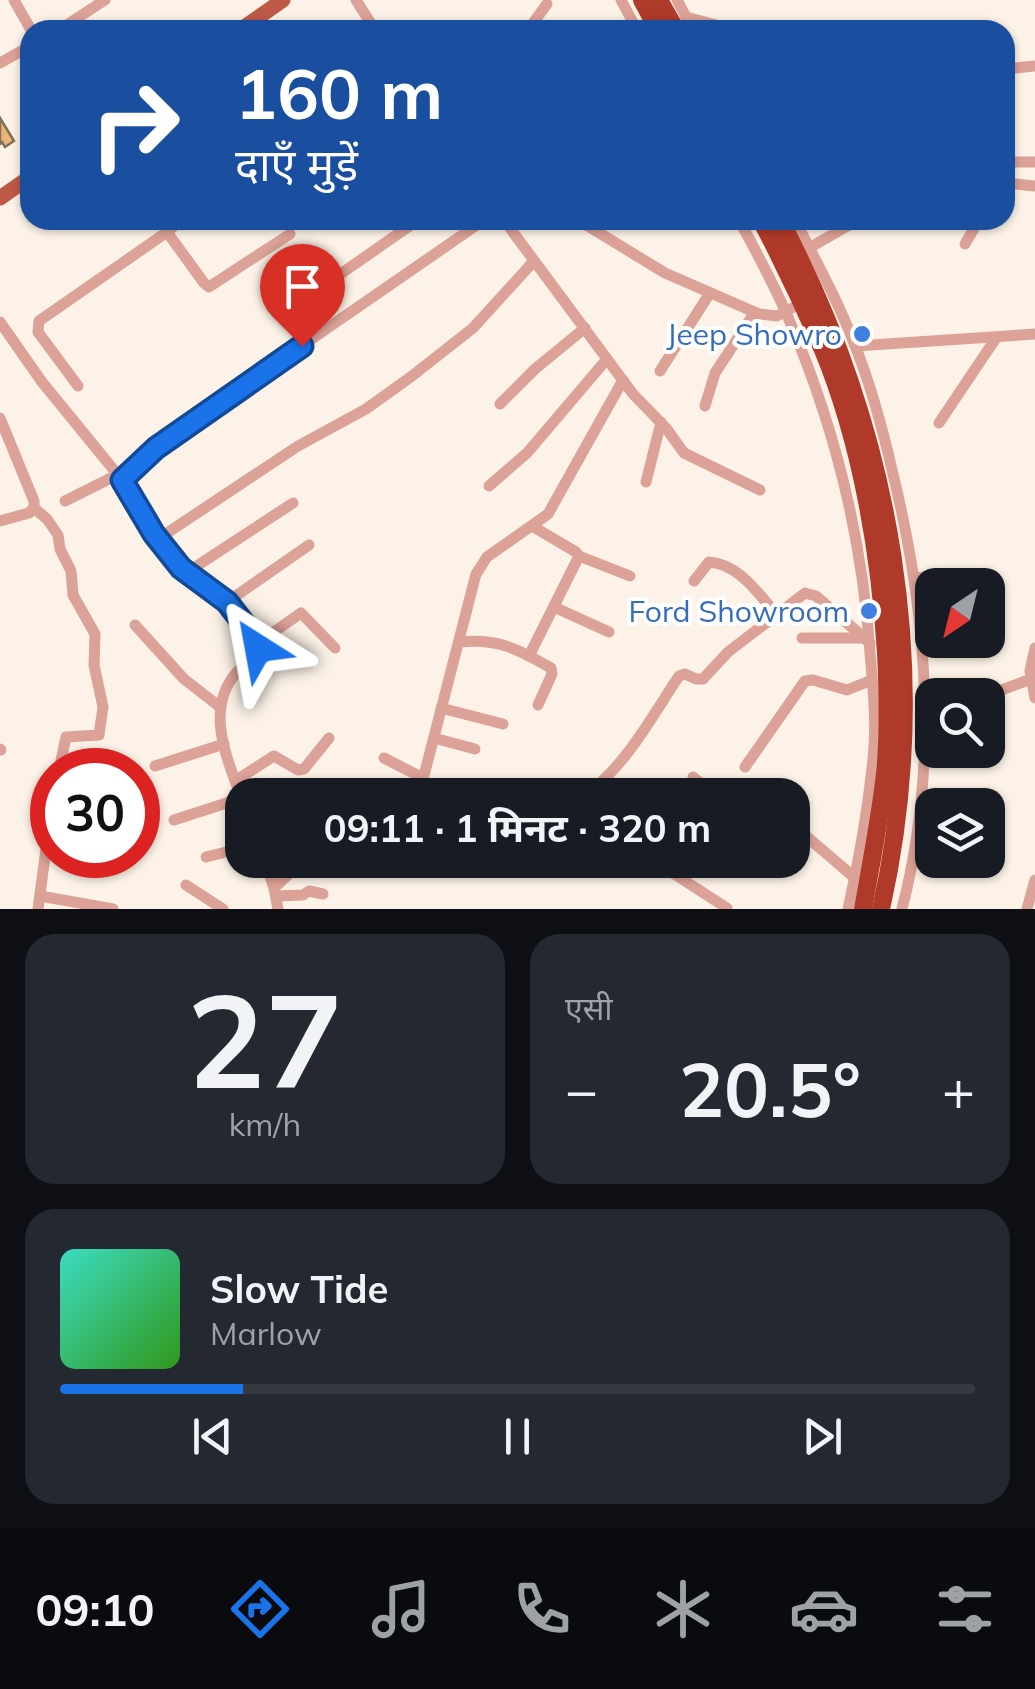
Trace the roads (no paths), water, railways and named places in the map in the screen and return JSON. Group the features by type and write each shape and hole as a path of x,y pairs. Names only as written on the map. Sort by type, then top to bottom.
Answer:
{"highway":[{"path":"659,0 677,20"},
{"path":"765,230 794,307 824,352 870,514 882,605 888,698 885,773 864,909"},
{"path":"785,230 818,296 856,397 875,466 896,573 904,728 899,799 882,909"}],"main road":[{"path":"254,20 283,0"}],"street":[{"path":"75,20 106,0"},
{"path":"535,20 547,4"},
{"path":"78,386 38,332 39,321 164,230"},
{"path":"172,230 209,286 290,234"},
{"path":"329,282 404,230"},
{"path":"65,501 120,478 168,439 470,230"},
{"path":"511,230 622,380 662,422 684,453 760,490"},
{"path":"594,230 665,273 755,312 778,316 794,307"},
{"path":"746,230 794,307 843,472 862,565 875,716 873,758 848,909"},
{"path":"801,230 856,346 885,440 915,577"},
{"path":"810,248 841,230"},
{"path":"966,244 974,230"},
{"path":"158,539 298,446 366,409 436,359 489,313 534,261"},
{"path":"660,371 710,293"},
{"path":"706,406 715,374 755,312"},
{"path":"0,322 42,382 120,478 158,539 186,572 227,602 258,642"},
{"path":"500,404 585,328"},
{"path":"856,346 1035,334"},
{"path":"938,423 996,338"},
{"path":"489,486 527,453 608,359"},
{"path":"424,778 480,564 548,514 622,380"},
{"path":"0,418 34,501 29,513 0,521"},
{"path":"646,482 662,422"},
{"path":"186,572 293,503"},
{"path":"34,508 56,531 62,557 71,571 73,595 95,634 94,666 102,698 99,735 66,737 63,748"},
{"path":"532,526 578,556 630,576"},
{"path":"227,602 308,545"},
{"path":"528,656 578,556"},
{"path":"694,580 709,562 720,564 738,574 776,614"},
{"path":"606,778 679,676 703,679 722,657 800,596 810,593 866,641"},
{"path":"554,606 609,632"},
{"path":"234,778 220,725 220,706 229,683 256,654 258,642 301,613 335,648"},
{"path":"135,625 184,679 220,706"},
{"path":"802,638 866,641"},
{"path":"458,642 490,640 552,670 538,705"},
{"path":"1035,648 1035,698"},
{"path":"1005,687 1032,674"},
{"path":"745,767 805,680 847,690 872,680"},
{"path":"442,708 503,724"},
{"path":"240,778 274,756 298,770 304,769 329,738"},
{"path":"434,738 475,749"},
{"path":"160,764 224,744"},
{"path":"384,758 409,778"},
{"path":"902,909 916,845 925,768"},
{"path":"174,820 225,804"},
{"path":"810,839 855,878"},
{"path":"206,856 225,852"},
{"path":"680,878 727,908"},
{"path":"1027,909 1035,880"},
{"path":"186,885 223,909"},
{"path":"276,898 309,891 323,894"},
{"path":"39,902 113,909"}],"place":[{"name":"Jeep Showro","path":"862,334"},
{"name":"Ford Showroom","path":"869,611"}]}
